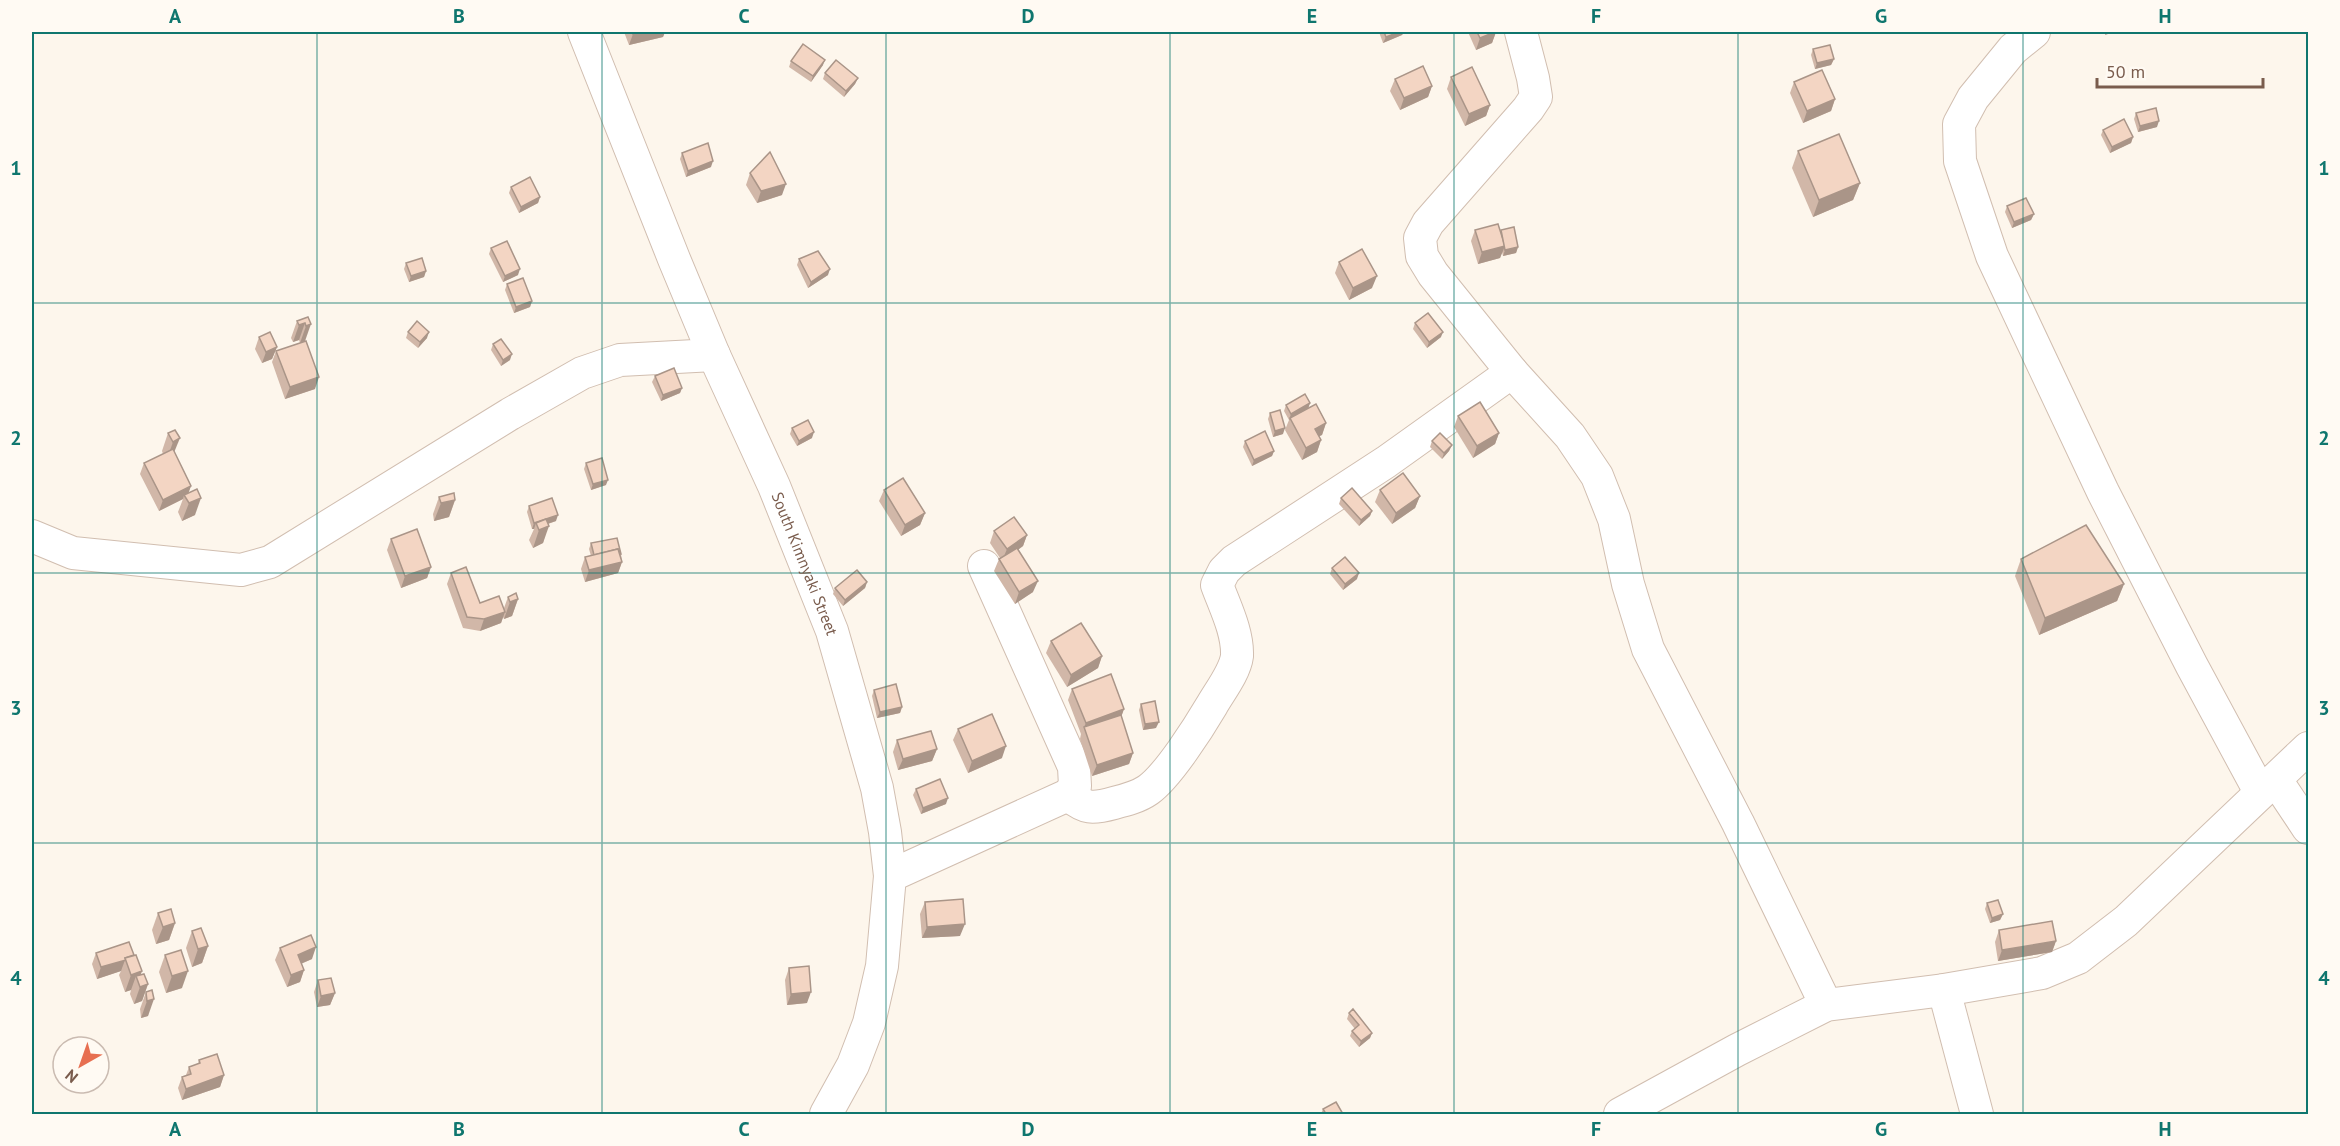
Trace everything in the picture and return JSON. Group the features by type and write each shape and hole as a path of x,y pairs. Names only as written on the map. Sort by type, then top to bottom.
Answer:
{"street":[{"name":"South Kimnyaki Street","path":"584,32 674,259 714,355 774,486 832,631 877,788 890,876 882,966 869,1023 853,1065 825,1114"},
{"path":"1521,32 1536,97 1428,223 1420,238 1422,256 1433,274 1512,372 1570,436 1597,476 1614,519 1629,584 1648,649 1738,823 1826,1005"},
{"path":"2034,32 2013,49 1973,98 1959,124 1960,161 1992,256 2103,492 2192,666 2268,786 2308,828"},
{"path":"32,536 73,553 241,570 270,562 510,414 582,373 620,360 714,355"},
{"path":"1068,795 1087,807 1097,808 1136,797 1149,789 1162,776 1201,724 1230,675 1237,658 1236,640 1217,585 1229,566 1386,462 1512,372"},
{"path":"890,876 1068,795 1075,786 1074,767 984,566"},
{"path":"1620,1114 1737,1050 1826,1005 1944,990 2042,973 2078,958 2126,921 2308,748"},
{"path":"1944,990 1977,1114"}],"building":[{"path":"1384,32 1399,32 1386,37"},
{"path":"1477,32 1495,32 1480,38"},
{"path":"803,44 825,60 813,76 791,61"},
{"path":"1830,45 1834,59 1817,63 1813,49"},
{"path":"836,60 858,78 846,91 825,73"},
{"path":"1423,66 1432,86 1404,98 1395,79"},
{"path":"1472,67 1490,105 1469,114 1451,77"},
{"path":"1822,70 1835,99 1807,111 1794,82"},
{"path":"2156,108 2159,121 2140,126 2136,113"},
{"path":"2124,119 2133,137 2112,147 2103,130"},
{"path":"1839,134 1860,183 1819,200 1798,151"},
{"path":"708,143 713,161 688,171 682,153"},
{"path":"770,152 786,184 761,191 750,173"},
{"path":"530,177 540,197 521,207 511,187"},
{"path":"2026,198 2034,214 2014,222 2007,206"},
{"path":"1498,224 1505,246 1482,252 1475,230"},
{"path":"1514,227 1518,247 1505,250 1501,230"},
{"path":"507,241 520,269 505,276 491,248"},
{"path":"1362,249 1377,276 1353,288 1339,262"},
{"path":"818,251 830,269 811,282 799,259"},
{"path":"422,258 426,271 411,276 406,263"},
{"path":"523,278 532,301 516,307 507,284"},
{"path":"1428,313 1443,332 1429,342 1415,323"},
{"path":"308,317 311,324 299,325 297,321"},
{"path":"417,321 429,332 420,342 408,332"},
{"path":"270,332 277,347 266,352 259,337"},
{"path":"501,339 512,354 503,360 493,344"},
{"path":"306,341 319,377 290,387 276,351"},
{"path":"674,368 682,388 663,395 655,376"},
{"path":"1305,394 1310,403 1291,414 1286,405"},
{"path":"1480,402 1499,433 1477,446 1458,416"},
{"path":"1316,404 1326,423 1315,429 1321,440 1306,448 1290,418"},
{"path":"1280,410 1285,428 1275,431 1270,413"},
{"path":"808,420 814,432 799,441 792,428"},
{"path":"175,430 180,438 173,442 168,433"},
{"path":"1265,431 1274,451 1254,460 1245,441"},
{"path":"1440,433 1452,445 1444,453 1432,441"},
{"path":"173,449 191,486 163,500 144,463"},
{"path":"602,458 608,480 593,484 586,463"},
{"path":"1403,473 1420,496 1396,513 1380,490"},
{"path":"903,478 925,513 905,525 884,490"},
{"path":"1352,488 1372,511 1361,520 1341,498"},
{"path":"197,489 201,498 189,503 184,495"},
{"path":"454,493 455,500 441,503 439,497"},
{"path":"552,498 558,515 534,523 529,506"},
{"path":"1014,517 1027,535 1007,549 994,531"},
{"path":"546,519 549,526 539,530 536,523"},
{"path":"2086,525 2124,584 2045,618 2021,559"},
{"path":"417,529 431,567 405,576 391,539"},
{"path":"617,538 621,554 618,549 594,555 591,543"},
{"path":"1017,548 1038,581 1019,592 999,559"},
{"path":"618,549 622,562 589,570 585,557"},
{"path":"1345,557 1359,573 1345,584 1332,568"},
{"path":"466,567 480,603 499,596 505,612 484,619 467,617 451,573"},
{"path":"857,570 867,582 845,600 835,588"},
{"path":"516,593 518,599 510,602 508,597"},
{"path":"1081,623 1102,656 1071,675 1051,641"},
{"path":"1111,674 1124,709 1086,723 1072,689"},
{"path":"896,684 902,707 880,712 874,690"},
{"path":"1155,701 1159,722 1145,724 1141,704"},
{"path":"992,714 1006,746 972,761 958,729"},
{"path":"1121,715 1133,753 1097,765 1084,727"},
{"path":"931,731 937,749 903,759 897,740"},
{"path":"940,779 948,798 923,808 916,789"},
{"path":"963,899 965,924 927,927 925,902"},
{"path":"1998,900 2003,914 1992,918 1987,903"},
{"path":"171,909 175,923 163,927 158,913"},
{"path":"2052,921 2056,941 2002,950 1999,930"},
{"path":"201,928 208,946 198,949 192,931"},
{"path":"311,935 316,947 298,955 304,970 291,975 280,948"},
{"path":"129,942 134,955 125,958 126,960 101,967 96,953"},
{"path":"181,950 188,971 172,976 165,955"},
{"path":"136,955 142,971 131,975 125,958"},
{"path":"809,966 811,992 791,994 789,968"},
{"path":"144,974 148,984 140,987 136,976"},
{"path":"331,978 335,993 321,996 318,980"},
{"path":"152,990 154,999 147,1001 146,992"},
{"path":"1353,1009 1372,1033 1361,1041 1352,1031 1359,1025 1349,1013"},
{"path":"217,1054 224,1075 186,1089 182,1077 191,1074 189,1067 200,1063 199,1060"},
{"path":"1336,1102 1343,1114 1326,1114 1323,1109"}]}
